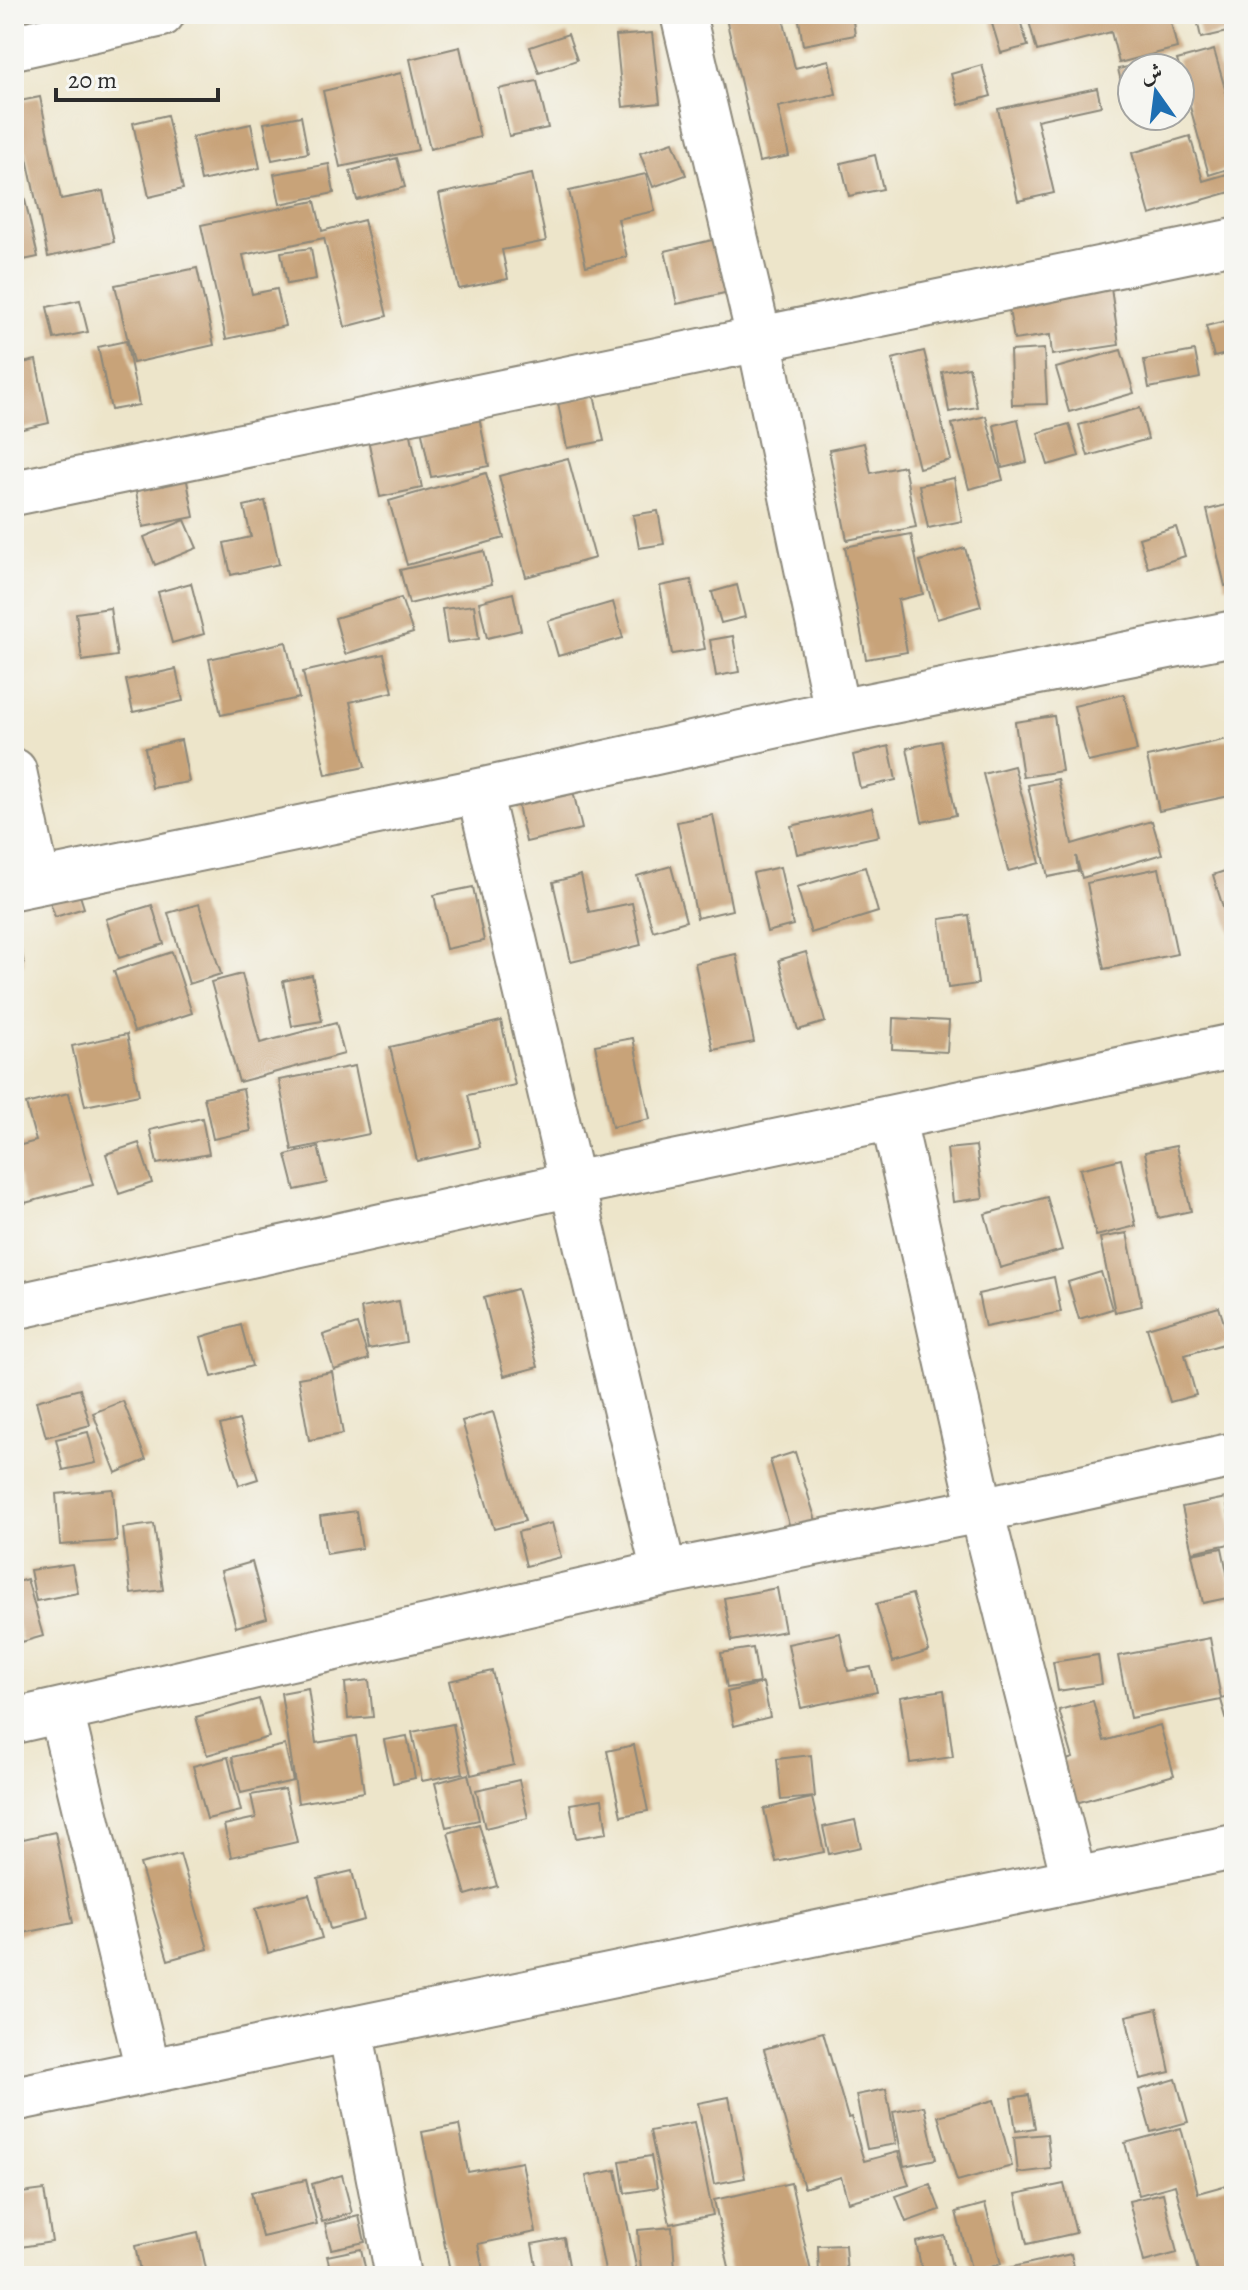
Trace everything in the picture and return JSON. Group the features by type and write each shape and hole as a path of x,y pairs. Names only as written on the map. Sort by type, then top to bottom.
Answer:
{"street":[{"path":"14,47 162,14"},
{"path":"683,14 759,338 837,712"},
{"path":"14,493 1234,241"},
{"path":"14,771 26,885 479,791 837,712 1234,633"},
{"path":"479,791 664,1573"},
{"path":"14,1307 573,1184 1234,1046"},
{"path":"893,1119 981,1510 1074,1879"},
{"path":"14,1721 664,1573 981,1510 1234,1455"},
{"path":"61,1711 148,2070"},
{"path":"14,2099 1234,1847"},
{"path":"350,2029 398,2276"}],"building":[{"path":"725,14 782,14 795,68 829,60 836,94 778,107 789,156 759,162"},
{"path":"798,14 852,14 855,35 803,45"},
{"path":"989,14 1018,14 1028,46 1001,53"},
{"path":"1027,14 1169,14 1177,48 1162,52 1116,52 1111,32 1037,51"},
{"path":"1196,14 1223,14 1227,32 1201,38"},
{"path":"652,33 660,103 623,107 616,36"},
{"path":"568,34 577,60 539,73 530,47"},
{"path":"460,47 480,137 430,149 410,59"},
{"path":"1214,50 1234,120 1234,167 1209,175 1196,128 1196,55"},
{"path":"982,65 991,96 959,105 951,74"},
{"path":"401,73 418,150 340,167 323,91"},
{"path":"537,81 548,128 509,136 499,89"},
{"path":"1097,88 1101,106 1037,120 1054,193 1018,201 998,109"},
{"path":"40,97 61,199 103,191 114,242 48,257 15,102"},
{"path":"167,115 183,189 149,197 133,123"},
{"path":"301,116 308,153 272,160 264,123"},
{"path":"251,124 260,168 201,181 192,137"},
{"path":"1190,136 1203,181 1234,172 1234,191 1150,215 1132,153"},
{"path":"673,142 686,175 653,187 640,153"},
{"path":"875,155 883,189 849,196 841,163"},
{"path":"397,158 405,187 357,200 350,171"},
{"path":"329,164 334,193 280,204 274,174"},
{"path":"532,174 546,241 502,250 508,279 459,289 439,194"},
{"path":"646,174 655,211 618,219 627,257 586,266 569,191"},
{"path":"22,187 38,257 14,262 14,189"},
{"path":"315,201 322,231 364,220 387,316 345,327 324,238 243,255 252,294 277,289 285,326 226,339 201,225"},
{"path":"721,238 733,291 677,304 665,251"},
{"path":"311,248 316,279 287,284 281,252"},
{"path":"197,268 214,345 133,363 115,285"},
{"path":"1111,288 1119,345 1052,355 1050,335 1014,340 1008,303"},
{"path":"80,300 88,332 54,339 47,307"},
{"path":"1234,319 1234,352 1214,357 1206,326"},
{"path":"126,341 139,405 111,410 98,347"},
{"path":"1044,349 1047,404 1012,405 1010,351"},
{"path":"1121,350 1134,393 1069,412 1056,368"},
{"path":"924,351 951,460 919,468 892,359"},
{"path":"1195,351 1200,378 1149,388 1144,360"},
{"path":"36,360 49,423 14,431 14,365"},
{"path":"969,367 977,407 949,412 942,372"},
{"path":"594,395 604,441 567,448 558,403"},
{"path":"1140,408 1148,439 1088,456 1079,425"},
{"path":"986,416 1003,480 969,489 952,424"},
{"path":"479,417 489,466 431,477 421,428"},
{"path":"1018,419 1027,462 1002,468 994,425"},
{"path":"1069,424 1079,456 1048,465 1038,433"},
{"path":"410,430 422,488 380,497 368,439"},
{"path":"864,443 871,473 904,466 916,527 847,540 829,450"},
{"path":"568,458 595,558 526,577 499,476"},
{"path":"486,473 504,538 407,565 389,501"},
{"path":"186,476 194,517 143,527 135,487"},
{"path":"954,478 962,521 928,528 919,485"},
{"path":"265,501 279,564 231,575 224,543 251,537 244,506"},
{"path":"1234,503 1234,584 1225,586 1207,510"},
{"path":"658,511 664,544 639,548 633,515"},
{"path":"185,520 197,548 155,565 144,537"},
{"path":"1176,527 1185,556 1148,568 1139,538"},
{"path":"911,534 923,594 898,600 907,652 866,659 845,547"},
{"path":"965,548 981,606 937,619 920,561"},
{"path":"484,551 492,584 409,604 400,570"},
{"path":"691,580 705,649 672,654 660,586"},
{"path":"191,583 204,634 172,643 158,592"},
{"path":"737,585 745,617 721,623 712,592"},
{"path":"513,593 521,630 487,638 479,602"},
{"path":"401,598 413,633 345,654 335,618"},
{"path":"613,602 623,638 558,656 548,621"},
{"path":"474,605 479,639 447,643 442,609"},
{"path":"110,608 117,656 82,661 76,613"},
{"path":"733,636 739,672 716,676 710,640"},
{"path":"286,642 299,698 221,715 209,659"},
{"path":"384,654 393,692 350,702 365,767 326,775 303,672"},
{"path":"176,669 183,701 133,712 126,680"},
{"path":"1124,694 1137,751 1088,762 1074,706"},
{"path":"1054,716 1062,771 1023,777 1015,722"},
{"path":"1232,738 1234,795 1159,811 1147,757"},
{"path":"181,740 189,782 152,788 145,748"},
{"path":"941,741 956,815 922,822 907,748"},
{"path":"889,746 896,780 860,788 853,755"},
{"path":"1014,766 1040,863 1008,871 983,774"},
{"path":"1058,779 1072,844 1152,821 1162,854 1082,878 1076,856 1078,871 1048,877 1028,785"},
{"path":"572,787 582,829 526,842 517,800"},
{"path":"872,808 879,836 797,854 791,826"},
{"path":"713,815 732,910 697,918 677,822"},
{"path":"671,866 686,921 653,931 637,876"},
{"path":"780,867 793,925 767,932 753,873"},
{"path":"865,867 878,912 811,933 797,887"},
{"path":"1159,868 1177,954 1104,969 1087,883"},
{"path":"1234,868 1234,932 1231,933 1213,875"},
{"path":"581,875 589,912 632,903 641,945 571,962 553,882"},
{"path":"74,877 84,908 55,917 45,886"},
{"path":"473,887 484,941 446,949 434,895"},
{"path":"199,904 221,974 189,984 168,913"},
{"path":"152,905 164,944 119,958 106,919"},
{"path":"969,915 978,984 948,988 940,919"},
{"path":"14,923 24,964 14,966"},
{"path":"172,952 192,1013 134,1032 114,971"},
{"path":"806,952 825,1022 798,1030 779,960"},
{"path":"736,954 754,1042 713,1050 695,963"},
{"path":"242,974 260,1043 336,1023 344,1054 239,1082 211,982"},
{"path":"312,975 322,1021 292,1026 283,981"},
{"path":"893,1018 949,1021 947,1052 892,1049"},
{"path":"501,1021 515,1085 468,1095 480,1147 417,1161 390,1047"},
{"path":"127,1034 139,1095 85,1106 72,1046"},
{"path":"633,1038 650,1119 612,1127 595,1045"},
{"path":"355,1066 369,1134 292,1150 279,1080"},
{"path":"243,1089 251,1131 213,1139 204,1097"},
{"path":"68,1093 93,1185 25,1203 14,1160 14,1147 36,1141 26,1104"},
{"path":"202,1118 209,1154 157,1164 150,1130"},
{"path":"139,1143 152,1183 119,1194 106,1154"},
{"path":"976,1146 983,1198 953,1202 947,1149"},
{"path":"1176,1146 1191,1211 1158,1218 1145,1152"},
{"path":"318,1147 327,1183 295,1190 286,1155"},
{"path":"1121,1159 1136,1226 1096,1236 1080,1169"},
{"path":"1047,1197 1062,1250 1000,1268 985,1214"},
{"path":"1127,1233 1142,1306 1115,1312 1100,1238"},
{"path":"1101,1272 1112,1309 1079,1319 1068,1282"},
{"path":"1054,1277 1061,1312 985,1327 978,1294"},
{"path":"517,1289 538,1367 504,1376 484,1298"},
{"path":"399,1301 406,1342 368,1349 361,1308"},
{"path":"1219,1307 1230,1342 1185,1355 1196,1395 1170,1402 1147,1328"},
{"path":"357,1324 369,1359 334,1370 323,1335"},
{"path":"241,1325 252,1366 212,1377 201,1337"},
{"path":"332,1372 343,1434 309,1440 298,1378"},
{"path":"80,1389 90,1425 46,1437 36,1401"},
{"path":"123,1401 146,1460 116,1473 93,1413"},
{"path":"493,1412 525,1521 494,1529 462,1421"},
{"path":"239,1420 258,1479 239,1485 220,1425"},
{"path":"88,1432 96,1463 63,1470 56,1439"},
{"path":"795,1452 820,1534 794,1541 770,1460"},
{"path":"113,1489 117,1541 60,1545 56,1494"},
{"path":"1226,1498 1234,1543 1192,1552 1182,1507"},
{"path":"356,1511 362,1548 326,1554 320,1516"},
{"path":"552,1523 561,1557 526,1566 518,1532"},
{"path":"154,1524 163,1590 131,1594 123,1528"},
{"path":"1222,1548 1232,1597 1203,1603 1192,1554"},
{"path":"252,1562 267,1618 236,1627 221,1571"},
{"path":"72,1564 78,1593 36,1601 30,1570"},
{"path":"27,1579 43,1636 22,1642 14,1612 14,1583"},
{"path":"777,1588 785,1631 732,1641 724,1598"},
{"path":"912,1594 929,1651 893,1662 876,1604"},
{"path":"840,1633 848,1671 871,1667 877,1692 801,1708 788,1644"},
{"path":"1210,1638 1221,1699 1234,1696 1234,1744 1221,1700 1130,1718 1118,1656"},
{"path":"753,1648 759,1683 727,1688 721,1653"},
{"path":"1098,1655 1102,1684 1058,1691 1053,1662"},
{"path":"492,1671 514,1765 471,1775 449,1681"},
{"path":"369,1680 373,1717 348,1719 345,1683"},
{"path":"763,1683 770,1717 734,1726 727,1692"},
{"path":"308,1688 316,1743 356,1736 364,1792 298,1803 281,1693"},
{"path":"944,1690 953,1757 910,1763 900,1697"},
{"path":"259,1699 269,1737 207,1755 196,1717"},
{"path":"1093,1701 1104,1741 1160,1725 1174,1775 1062,1807 1050,1765 1073,1758 1059,1710"},
{"path":"453,1724 463,1773 422,1781 412,1732"},
{"path":"407,1736 415,1778 393,1783 384,1740"},
{"path":"285,1745 293,1781 241,1793 232,1757"},
{"path":"634,1745 648,1811 621,1816 607,1751"},
{"path":"811,1755 815,1797 781,1800 777,1759"},
{"path":"228,1757 241,1811 207,1819 193,1766"},
{"path":"468,1774 479,1820 446,1827 435,1783"},
{"path":"519,1780 528,1818 485,1828 476,1790"},
{"path":"285,1789 297,1842 231,1857 224,1825 256,1818 251,1795"},
{"path":"812,1798 824,1852 776,1862 764,1809"},
{"path":"602,1799 607,1833 576,1838 570,1804"},
{"path":"855,1820 861,1847 829,1854 823,1827"},
{"path":"479,1824 497,1886 466,1895 448,1833"},
{"path":"55,1832 73,1923 14,1935 14,1841"},
{"path":"180,1854 208,1949 168,1960 140,1864"},
{"path":"352,1871 364,1920 330,1929 318,1879"},
{"path":"309,1894 322,1938 268,1953 256,1908"},
{"path":"1157,2009 1170,2072 1140,2079 1126,2016"},
{"path":"823,2032 864,2161 898,2152 909,2185 848,2202 841,2177 804,2188 764,2049"},
{"path":"1176,2079 1188,2122 1151,2132 1139,2090"},
{"path":"886,2089 896,2144 867,2149 856,2095"},
{"path":"1029,2095 1035,2128 1016,2131 1011,2098"},
{"path":"729,2097 745,2178 714,2184 698,2103"},
{"path":"994,2100 1012,2166 957,2181 938,2116"},
{"path":"924,2106 936,2159 904,2166 893,2112"},
{"path":"694,2122 713,2215 670,2224 650,2131"},
{"path":"459,2125 468,2172 522,2162 536,2232 478,2244 484,2276 451,2276 422,2132"},
{"path":"1181,2128 1198,2193 1234,2183 1234,2269 1199,2276 1175,2185 1139,2195 1125,2143"},
{"path":"1047,2134 1051,2169 1018,2173 1014,2137"},
{"path":"651,2156 657,2188 625,2193 620,2161"},
{"path":"616,2170 638,2276 606,2276 586,2176"},
{"path":"342,2175 352,2213 322,2222 312,2184"},
{"path":"306,2180 317,2224 262,2237 251,2192"},
{"path":"791,2183 812,2276 731,2276 714,2200"},
{"path":"930,2184 940,2210 906,2222 896,2196"},
{"path":"1064,2184 1076,2233 1027,2244 1016,2194"},
{"path":"44,2190 52,2242 14,2248 14,2194"},
{"path":"1163,2193 1177,2253 1144,2262 1129,2201"},
{"path":"985,2204 1001,2264 972,2272 956,2212"},
{"path":"359,2216 365,2242 331,2249 325,2224"},
{"path":"672,2227 675,2269 641,2271 638,2230"},
{"path":"198,2232 206,2269 174,2276 141,2276 135,2246"},
{"path":"945,2236 954,2276 923,2276 916,2242"},
{"path":"564,2238 571,2276 538,2276 532,2244"},
{"path":"845,2245 847,2276 819,2276 818,2246"},
{"path":"361,2249 367,2276 332,2276 327,2256"},
{"path":"1071,2254 1076,2276 1001,2276 999,2270"}]}
